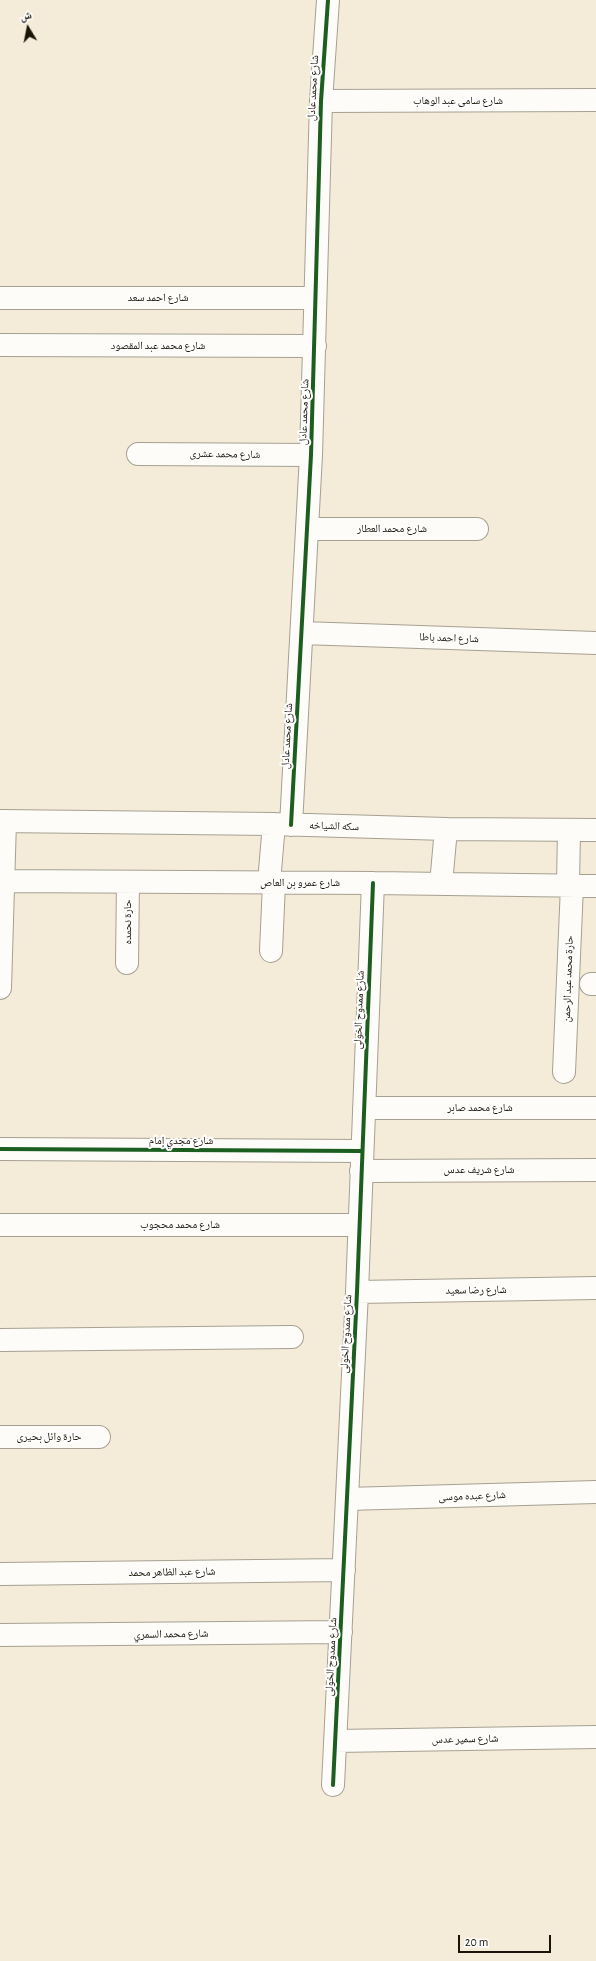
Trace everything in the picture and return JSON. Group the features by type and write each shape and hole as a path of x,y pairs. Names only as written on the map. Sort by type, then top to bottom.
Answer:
{"street":[{"name":"شارع محمد عادل","path":"271,951 272,883 283,825 302,633 315,346 321,101 328,0"},
{"name":"شارع سامى عبد الوهاب","path":"321,101 596,100"},
{"name":"شارع احمد سعد","path":"0,298 315,298"},
{"name":"شارع محمد عبد المقصود","path":"0,345 315,346"},
{"name":"شارع محمد عشرى","path":"138,454 311,455"},
{"name":"شارع محمد العطار","path":"307,529 477,529"},
{"name":"شارع احمد باطا","path":"302,633 596,643"},
{"name":"سكه الشياخه","path":"2,821 446,829 596,830"},
{"path":"0,988 3,881 2,821"},
{"path":"441,884 446,829"},
{"name":"حارة محمد عبد الرحمن","path":"564,1072 570,886 569,830"},
{"name":"شارع عمرو بن العاص","path":"3,881 596,886"},
{"name":"حارة نحمده","path":"128,882 128,962"},
{"name":"شارع ممدوح الخولى","path":"333,1785 357,1292 373,883"},
{"name":"شارع محمد صابر","path":"364,1108 596,1108"},
{"name":"شارع مجدي إمام","path":"0,1149 362,1161"},
{"name":"شارع شريف عدس","path":"362,1161 596,1170"},
{"name":"شارع محمد محجوب","path":"0,1225 359,1225"},
{"name":"شارع رضا سعيد","path":"357,1292 596,1288"},
{"path":"0,1340 292,1337"},
{"name":"حارة وائل بحيرى","path":"0,1437 99,1437"},
{"name":"شارع عبده موسى","path":"347,1499 596,1492"},
{"name":"شارع عبد الظاهر محمد","path":"0,1574 344,1570"},
{"name":"شارع محمد السمري","path":"0,1635 341,1632"},
{"name":"شارع سمير عدس","path":"335,1741 596,1737"}],"cycle path":[{"path":"291,825 311,455 321,101 328,0"},
{"path":"333,1785 357,1292 373,883"},
{"path":"0,1149 362,1151"}]}
